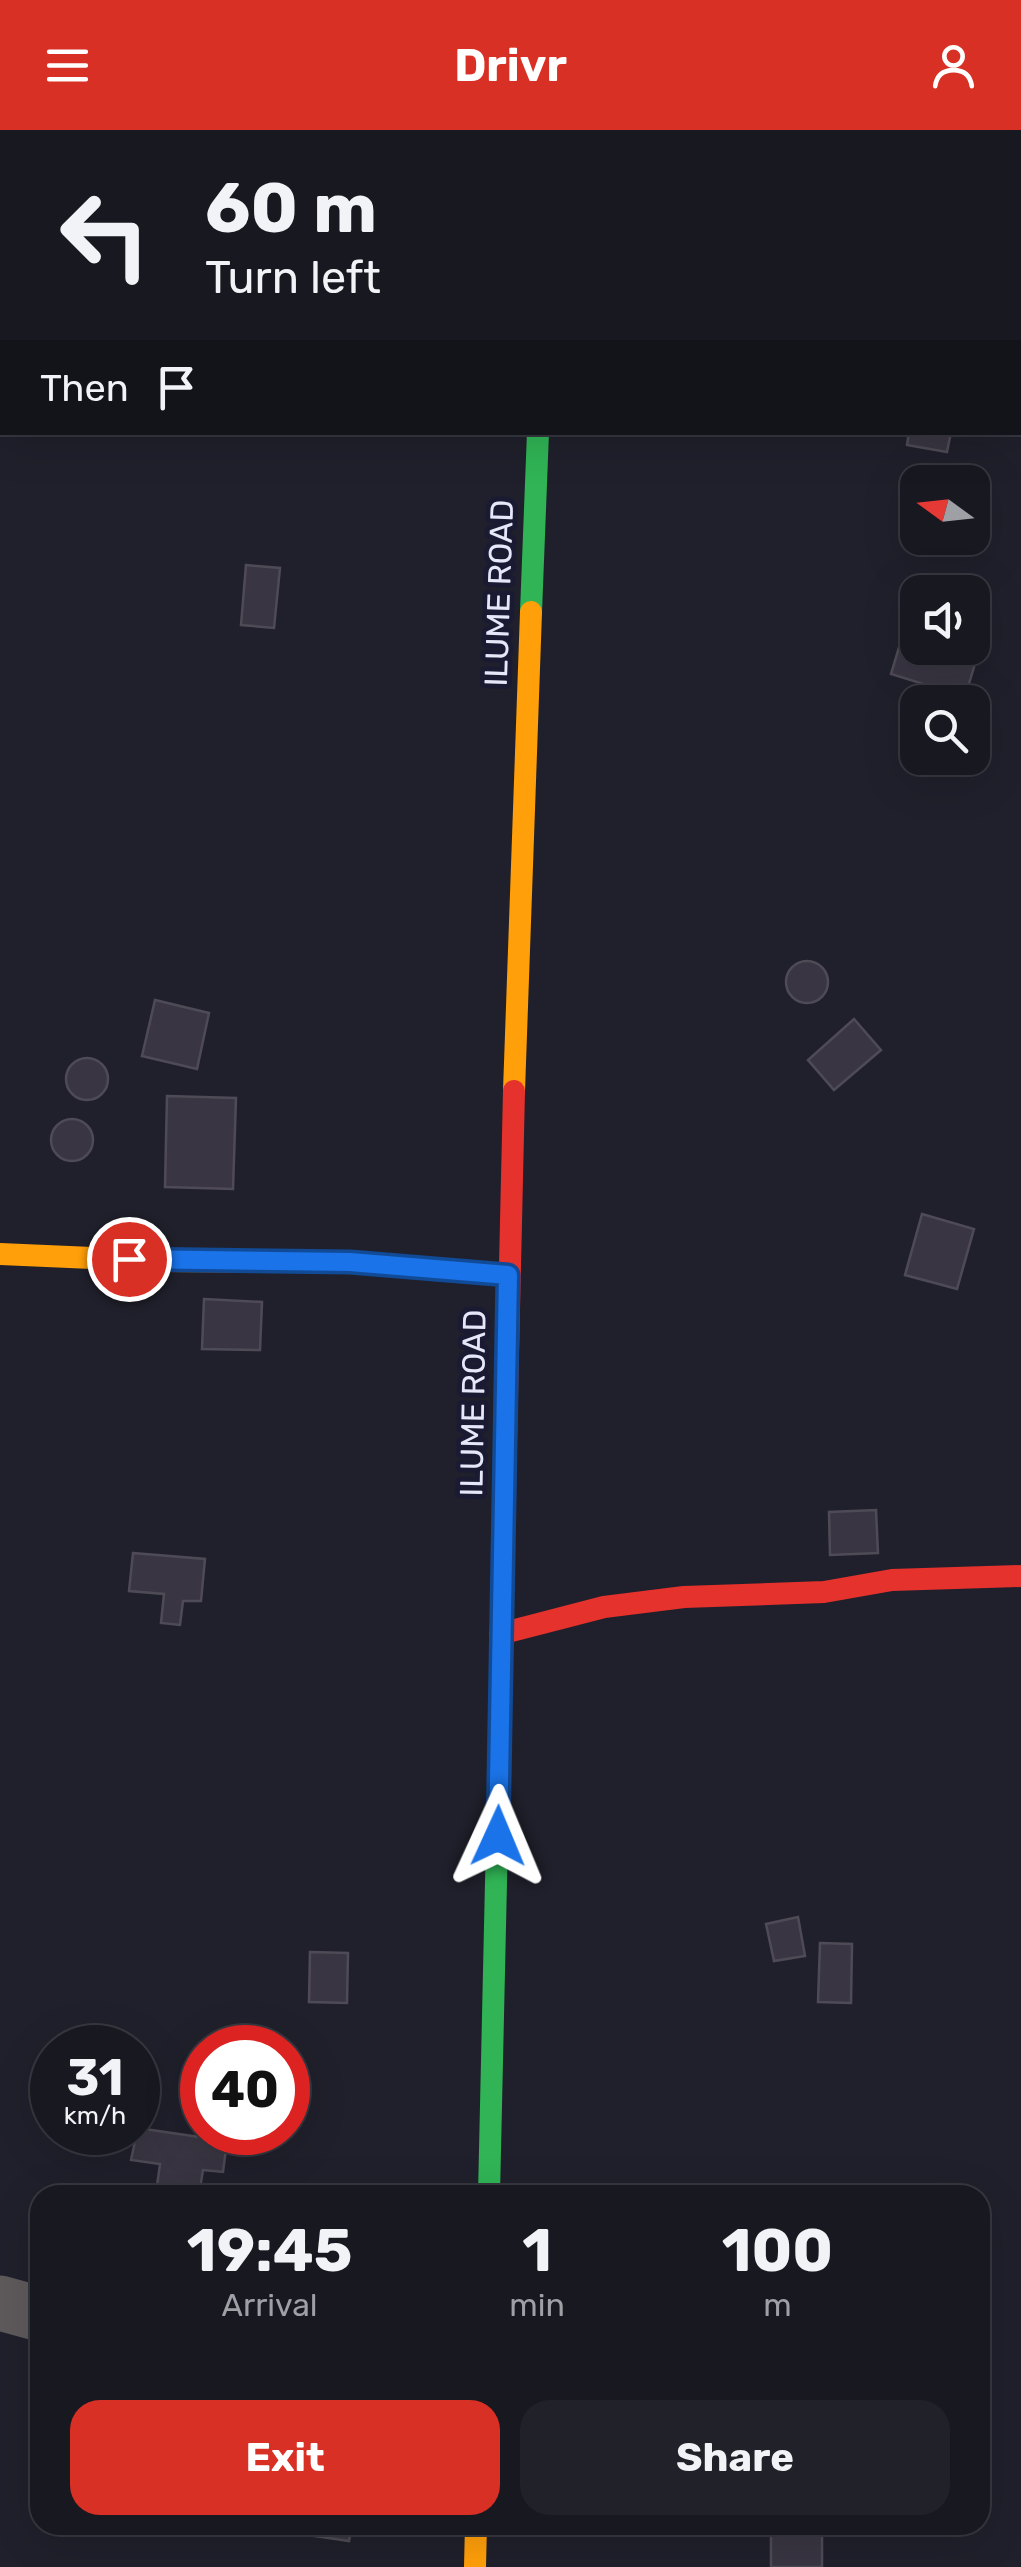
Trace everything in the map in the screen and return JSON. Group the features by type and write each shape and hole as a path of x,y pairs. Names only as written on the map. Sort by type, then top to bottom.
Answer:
{"street":[{"name":"ILUME ROAD","path":"489,2185 508,1275 538,435"},
{"path":"0,1254 350,1262 508,1275"},
{"path":"500,1634 604,1607 684,1597 824,1592 892,1580 1021,1576"},
{"path":"0,2303 30,2311"},
{"path":"476,2535 476,2567"}],"building":[{"path":"909,435 950,435 947,452 907,445"},
{"path":"246,565 280,568 274,628 241,625"},
{"path":"900,644 900,665 975,665 969,685 926,685 891,674"},
{"path":"807,961 822,967 828,982 822,997 807,1003 792,997 786,982 792,967"},
{"path":"155,1000 209,1013 197,1069 142,1056"},
{"path":"854,1019 881,1050 834,1090 808,1060"},
{"path":"87,1058 102,1064 108,1079 102,1094 87,1100 72,1094 66,1079 72,1064"},
{"path":"167,1096 236,1098 233,1189 165,1187"},
{"path":"72,1119 87,1125 93,1140 87,1155 72,1161 57,1155 51,1140 57,1125"},
{"path":"922,1214 974,1229 957,1289 905,1275"},
{"path":"204,1299 262,1302 260,1350 202,1349"},
{"path":"876,1510 878,1553 830,1555 829,1512"},
{"path":"133,1553 205,1559 201,1601 183,1601 180,1625 161,1623 164,1594 129,1591"},
{"path":"798,1917 805,1956 774,1961 766,1924"},
{"path":"820,1943 852,1944 851,2003 818,2002"},
{"path":"310,1952 348,1953 347,2003 309,2002"},
{"path":"160,2131 180,2134 180,2155 225,2155 223,2172 203,2170 201,2185 157,2185 160,2164 131,2160 132,2155 160,2155"},
{"path":"308,2535 350,2535 349,2541"},
{"path":"771,2535 822,2535 822,2567 771,2567"}],"traffic: fast":[{"path":"531,612 538,435"},
{"path":"489,2185 500,1703"}],"traffic: slow":[{"path":"514,1091 531,612"},
{"path":"0,1254 161,1261 351,1262 509,1275"},
{"path":"475,2567 476,2535"}],"traffic: jam":[{"path":"500,1703 514,1091"},
{"path":"500,1634 604,1607 684,1597 824,1592 892,1580 1021,1576"}],"route":[{"path":"129,1259 350,1262 508,1275 498,1836"}]}
